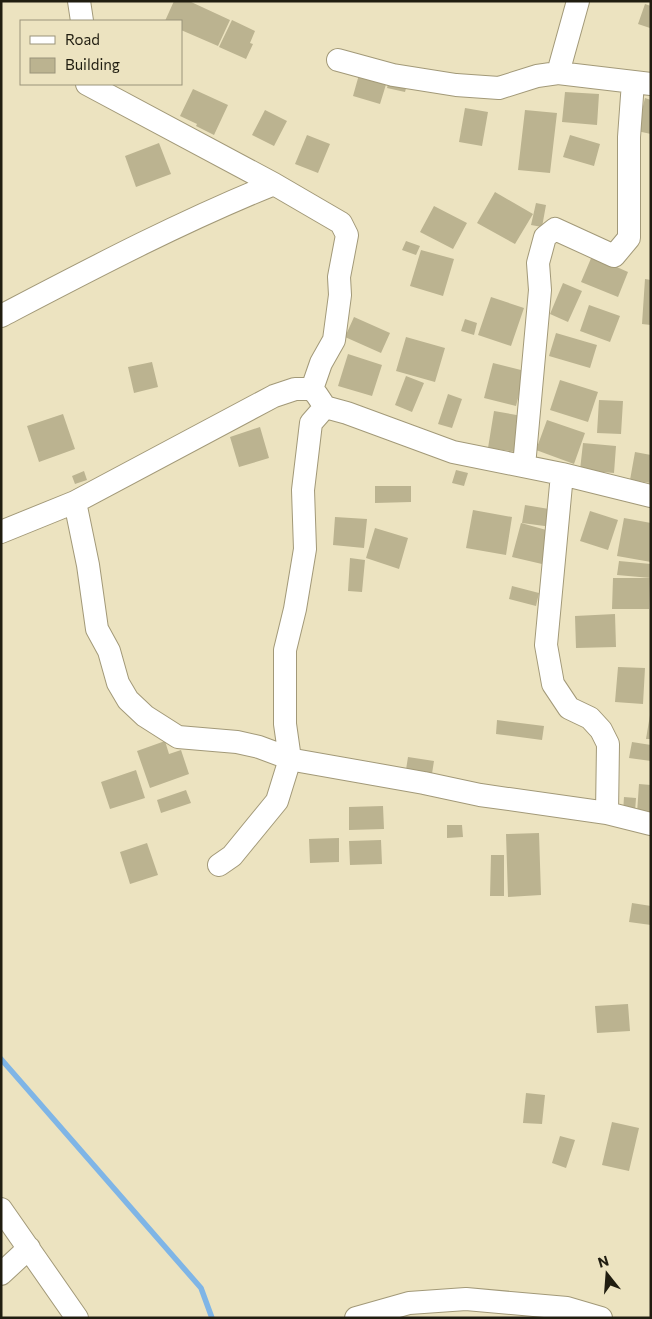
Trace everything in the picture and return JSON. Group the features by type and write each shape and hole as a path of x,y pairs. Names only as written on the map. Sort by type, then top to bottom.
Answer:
{"street":[{"path":"79,1 82,20"},
{"path":"558,73 578,1"},
{"path":"338,60 393,75 499,88 537,76 558,73 642,83 628,137 629,238 614,256 554,230 545,237 538,263 540,290 524,466"},
{"path":"89,85 274,184 341,223 347,235 339,277 340,295 334,340 321,363 318,398 311,423 303,490 304,549 295,609 285,650 286,724 290,759 277,801 232,856 219,865"},
{"path":"1,316 149,240 230,202 274,184"},
{"path":"1,532 75,502 274,396 294,389 318,398 347,413 454,452 562,474 651,496"},
{"path":"562,474 546,645 553,684 569,708 590,718 601,730 608,744 607,813"},
{"path":"75,502 88,565 97,629 109,651 118,683 128,700 144,716 178,737 236,742 259,747 290,759 480,795 607,813 651,824"},
{"path":"1,1209 77,1318"},
{"path":"1,1274 29,1248"},
{"path":"356,1318 409,1303 466,1299 567,1308 601,1318"}],"building":[{"path":"174,1 189,1 230,20 218,46 182,30 182,20 165,20"},
{"path":"645,4 651,6 650,28 638,24"},
{"path":"232,20 255,31 250,43 253,44 246,59 219,47"},
{"path":"360,71 388,78 380,104 353,96"},
{"path":"390,77 408,81 405,92 387,88"},
{"path":"193,89 228,105 214,135 180,116"},
{"path":"565,92 599,94 597,125 562,122"},
{"path":"645,98 651,100 651,134 637,131"},
{"path":"465,108 488,112 482,146 459,142"},
{"path":"265,110 287,121 274,146 252,135"},
{"path":"525,110 557,113 550,173 518,170"},
{"path":"307,135 330,144 318,173 295,164"},
{"path":"570,135 600,144 594,166 563,157"},
{"path":"159,143 171,174 136,187 125,156"},
{"path":"495,192 533,214 515,244 477,223"},
{"path":"536,203 546,205 542,227 531,225"},
{"path":"434,206 467,223 453,249 420,232"},
{"path":"406,241 420,246 416,255 402,250"},
{"path":"421,250 454,259 443,296 410,286"},
{"path":"592,256 628,272 618,297 581,282"},
{"path":"645,279 651,280 651,325 642,324"},
{"path":"563,283 582,291 568,322 550,314"},
{"path":"491,297 524,308 511,346 478,335"},
{"path":"589,305 620,316 610,342 580,331"},
{"path":"354,317 390,333 381,353 345,337"},
{"path":"465,319 477,323 474,335 461,331"},
{"path":"556,333 597,345 590,368 549,356"},
{"path":"406,337 445,348 435,382 396,371"},
{"path":"348,354 382,365 372,396 338,386"},
{"path":"152,362 158,387 134,393 128,367"},
{"path":"493,363 525,371 516,406 484,398"},
{"path":"406,376 424,383 412,412 395,405"},
{"path":"560,380 598,392 588,422 550,410"},
{"path":"448,394 462,399 452,428 438,424"},
{"path":"599,400 623,401 621,434 597,433"},
{"path":"494,411 522,416 517,452 488,448"},
{"path":"63,414 75,449 39,462 27,426"},
{"path":"547,420 585,433 574,464 536,450"},
{"path":"260,427 269,458 239,467 230,437"},
{"path":"583,443 616,446 614,473 580,470"},
{"path":"635,452 651,455 651,483 630,480"},
{"path":"456,470 468,473 464,486 452,483"},
{"path":"84,471 87,480 75,484 72,476"},
{"path":"375,486 411,486 411,502 375,503"},
{"path":"525,505 555,510 552,527 522,523"},
{"path":"473,510 512,517 506,555 466,548"},
{"path":"590,511 618,520 608,550 580,541"},
{"path":"335,517 367,519 364,548 333,545"},
{"path":"624,518 651,523 651,562 617,556"},
{"path":"521,523 550,531 542,564 512,557"},
{"path":"375,528 408,538 399,569 366,558"},
{"path":"350,558 365,560 362,592 348,591"},
{"path":"619,561 651,564 651,578 617,575"},
{"path":"613,578 650,578 649,609 612,609"},
{"path":"512,586 539,593 536,606 509,599"},
{"path":"615,614 616,647 576,648 575,616"},
{"path":"618,667 645,668 643,704 615,702"},
{"path":"650,715 651,739 646,739"},
{"path":"497,720 544,726 542,740 496,734"},
{"path":"165,741 169,754 181,750 189,774 150,788 137,751"},
{"path":"632,742 651,745 651,761 629,758"},
{"path":"408,757 434,761 431,780 405,776"},
{"path":"136,770 145,798 110,809 101,782"},
{"path":"639,784 651,785 651,814 637,813"},
{"path":"186,790 191,803 161,813 157,800"},
{"path":"624,797 636,798 635,812 623,812"},
{"path":"383,806 384,829 349,830 349,807"},
{"path":"447,825 462,825 463,837 447,838"},
{"path":"539,833 541,895 508,897 506,834"},
{"path":"339,838 339,862 310,863 309,839"},
{"path":"381,840 382,864 350,865 349,841"},
{"path":"147,843 158,875 130,884 120,852"},
{"path":"491,855 504,855 504,896 490,896"},
{"path":"632,903 651,906 651,925 629,922"},
{"path":"628,1004 630,1031 597,1033 595,1006"},
{"path":"526,1093 545,1095 542,1124 523,1123"},
{"path":"612,1122 639,1128 629,1171 602,1165"},
{"path":"560,1136 575,1140 566,1168 552,1163"}],"waterway":[{"path":"1,1059 201,1288 212,1318"}]}
